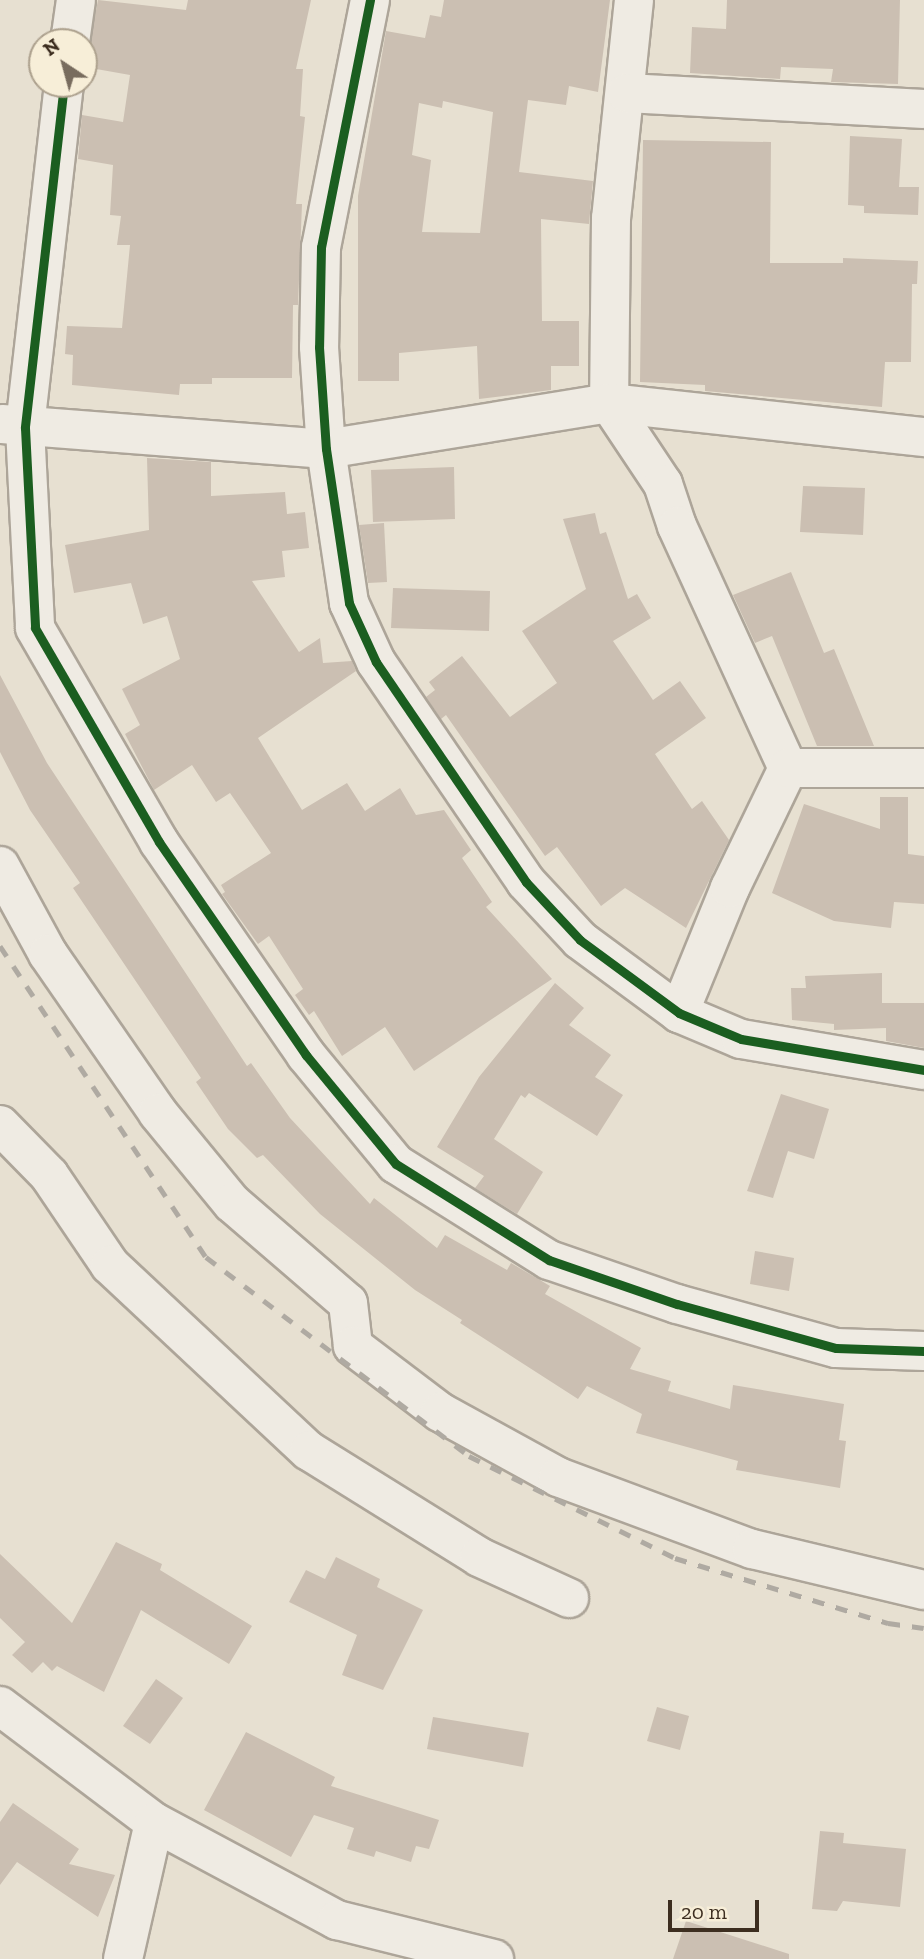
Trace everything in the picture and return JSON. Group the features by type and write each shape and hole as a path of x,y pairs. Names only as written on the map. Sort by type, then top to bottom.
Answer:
{"street":[{"path":"72,28 76,0"},
{"path":"370,0 321,247 319,346 326,449 349,603 376,662 549,911 679,1013 741,1039 924,1070"},
{"path":"634,0 627,93 620,107 611,218 609,403 663,484 677,526 788,768"},
{"path":"627,93 924,109"},
{"path":"62,98 13,426 35,628 159,842 306,1055 396,1164 549,1260 677,1304 836,1348 924,1351"},
{"path":"13,426 326,449 609,403 924,437"},
{"path":"679,1013 730,888 788,768"},
{"path":"788,768 924,768"},
{"path":"0,866 48,954 158,1113 232,1203 348,1303 353,1346 440,1412 558,1477 752,1549 924,1590"},
{"path":"0,1125 49,1175 110,1265 309,1451 479,1557 569,1598"},
{"path":"0,1706 154,1822 337,1920 494,1959"},
{"path":"123,1959 154,1822"}],"building":[{"path":"98,0 186,10 188,0 311,0 296,69 303,69 300,116 305,117 296,204 302,204 298,305 293,305 292,378 212,378 212,384 180,384 179,395 72,385 73,355 65,354 67,326 122,328 130,245 117,245 121,216 110,215 113,165 78,159 82,115 123,122 130,75 98,69 98,28 93,28"},
{"path":"444,0 610,0 598,92 569,86 566,105 528,100 519,172 593,181 589,224 541,219 542,321 579,321 579,366 551,366 551,390 479,399 477,346 399,353 399,381 358,381 358,196 386,31 425,38 430,15 441,17","holes":["443,101 493,112 480,233 422,232 431,160 412,155 419,103 442,108"]},
{"path":"727,0 900,0 898,84 831,82 833,69 781,67 780,79 690,73 692,27 726,29"},
{"path":"850,136 902,139 899,187 919,187 918,215 864,213 864,206 848,205"},
{"path":"643,140 771,142 770,263 843,263 843,258 918,261 917,284 912,284 911,362 885,362 882,407 705,391 705,385 640,382"},
{"path":"147,458 211,462 211,496 285,492 287,514 305,512 309,548 282,551 285,577 252,581 299,652 320,638 323,663 352,661 356,671 258,738 302,810 347,783 365,811 400,788 416,815 444,810 471,850 462,858 492,902 486,907 552,979 414,1071 385,1027 342,1056 314,1011 309,1015 295,995 303,989 269,936 258,944 222,894 225,892 221,885 271,853 230,793 216,802 192,765 154,790 125,734 140,725 122,689 180,659 167,616 143,624 131,583 74,593 65,545 149,530"},
{"path":"454,467 455,519 373,522 371,470"},
{"path":"803,486 865,488 863,535 800,532"},
{"path":"595,513 600,534 606,532 628,599 637,594 651,618 613,641 653,700 680,681 706,718 655,754 692,809 702,801 729,840 686,928 625,888 601,906 557,847 545,856 446,715 441,719 426,697 435,690 429,682 462,656 510,717 557,683 522,631 586,589 563,519"},
{"path":"384,523 387,582 368,583 359,525"},
{"path":"791,572 824,653 834,649 874,746 817,746 772,636 755,643 733,595"},
{"path":"393,588 490,591 489,631 391,628"},
{"path":"0,675 47,763 247,1066 251,1063 290,1118 370,1204 374,1198 437,1248 445,1235 507,1270 511,1263 550,1286 545,1294 641,1348 630,1369 671,1381 668,1391 730,1409 733,1385 844,1404 839,1440 846,1441 840,1488 736,1470 738,1461 636,1433 642,1414 587,1386 578,1399 460,1323 462,1320 415,1290 320,1214 263,1155 257,1158 228,1129 196,1082 201,1078 73,888 80,883 30,810 0,752"},
{"path":"880,797 908,797 908,854 924,856 924,904 894,902 891,928 834,921 772,893 804,804 880,829"},
{"path":"882,973 882,1003 924,1003 924,1048 886,1041 886,1028 834,1030 834,1024 792,1020 791,988 806,988 805,976"},
{"path":"555,983 584,1008 569,1025 611,1055 595,1077 623,1095 597,1136 529,1093 525,1098 521,1095 494,1139 543,1172 517,1214 475,1188 484,1176 437,1147 479,1077"},
{"path":"781,1094 829,1109 814,1159 788,1151 773,1198 747,1191"},
{"path":"755,1251 794,1258 789,1291 750,1284"},
{"path":"116,1542 162,1564 160,1570 252,1626 229,1664 141,1610 104,1692 57,1666 52,1671 43,1662 32,1673 12,1655 25,1642 0,1618 0,1554 72,1623"},
{"path":"336,1557 380,1579 377,1587 423,1610 383,1690 342,1675 357,1635 289,1602 306,1570 325,1579"},
{"path":"156,1679 183,1698 150,1744 123,1726"},
{"path":"657,1707 689,1716 680,1750 647,1741"},
{"path":"433,1717 529,1733 523,1767 427,1749"},
{"path":"246,1732 335,1777 331,1786 439,1820 429,1849 416,1846 411,1862 376,1851 374,1857 347,1849 354,1828 314,1815 291,1857 204,1810"},
{"path":"13,1803 79,1849 69,1864 115,1875 98,1917 17,1862 0,1885 0,1822"},
{"path":"820,1831 844,1833 843,1843 906,1849 900,1907 843,1901 837,1911 812,1909"},
{"path":"686,1921 789,1954 789,1959 673,1959"}],"railway":[{"path":"0,946 206,1257 469,1456 675,1558 888,1623 924,1628"}],"cycle path":[{"path":"370,0 321,247 319,347 326,449 349,603 376,662 526,882 580,940 679,1013 741,1039 924,1070"},
{"path":"62,98 25,428 35,628 159,842 306,1055 396,1164 549,1260 677,1304 836,1348 924,1351"}]}
